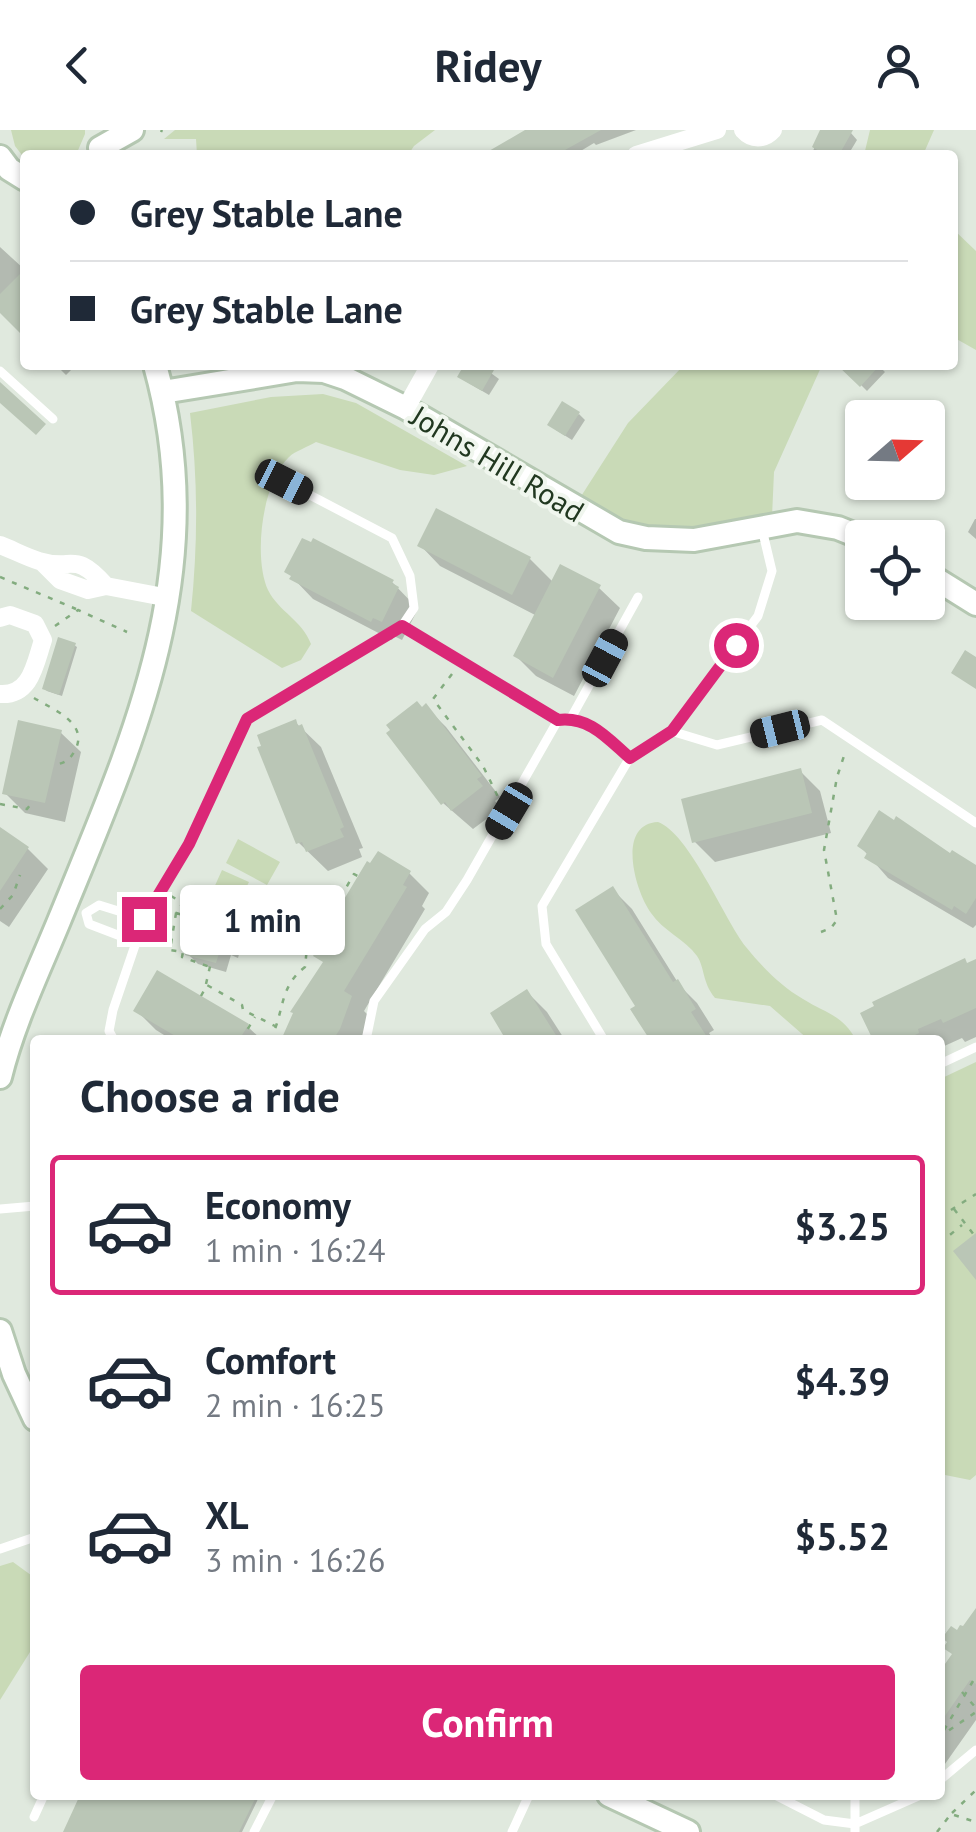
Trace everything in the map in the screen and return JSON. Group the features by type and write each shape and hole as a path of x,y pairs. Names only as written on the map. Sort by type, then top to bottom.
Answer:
{"main road":[{"path":"98,144 132,130"},
{"path":"0,159 20,176"},
{"path":"0,1077 28,995 76,909 159,648 169,598 176,492 156,370"},
{"name":"Johns Hill Road","path":"162,392 263,370 324,371 406,408 619,532 646,538 694,540 797,521 845,531"},
{"path":"945,585 976,604"},
{"path":"0,1332 30,1408"},
{"path":"619,1800 688,1832"}],"street":[{"path":"652,150 717,130"},
{"path":"742,130 753,138 763,138 774,130"},
{"path":"406,408 427,370"},
{"path":"0,545 44,563 60,580 88,590 106,586 169,598"},
{"path":"0,618 10,615 35,624 42,640 31,679 20,689 0,694"}],"lane":[{"path":"0,370 53,418"},
{"path":"111,1035 113,1010 144,919 189,844 247,719 402,626 414,608 416,599 404,559 392,538 284,482"},
{"path":"601,1035 546,944 542,906 630,758 672,731 758,616 772,571 762,526"},
{"path":"572,718 638,597"},
{"path":"402,626 558,720 572,718 594,726 630,758"},
{"path":"367,1035 374,1001 425,928 446,912 509,811 558,720"},
{"path":"672,731 716,745 822,720 976,823"},
{"path":"76,909 100,905 144,919"},
{"path":"76,909 89,924 136,942"},
{"path":"945,1062 976,1048"},
{"path":"0,1209 30,1206"},
{"path":"0,1549 30,1539"},
{"path":"945,1776 976,1750"},
{"path":"34,1817 42,1800"},
{"path":"254,1832 270,1800"},
{"path":"512,1832 526,1800"},
{"path":"785,1800 824,1820 855,1828 911,1800"},
{"path":"855,1800 855,1828"}],"path":[{"path":"0,578 127,632"},
{"path":"41,634 78,610"},
{"path":"462,662 433,699 483,766 494,792 509,811"},
{"path":"20,689 76,725 80,736 77,749 66,763 54,765"},
{"path":"821,932 838,920 824,850 836,777 852,738"},
{"path":"0,804 26,810 33,800"},
{"path":"273,1035 284,992 305,967 308,937 315,924 320,925 336,895 343,892 354,874 362,878"},
{"path":"0,909 13,895 20,875"},
{"path":"162,890 183,903 176,913 170,950 210,964 201,996"},
{"path":"152,905 186,916"},
{"path":"207,985 277,1027"},
{"path":"244,1035 256,1016"},
{"path":"945,1213 976,1194"},
{"path":"954,1208 974,1235"},
{"path":"945,1239 964,1224"},
{"path":"945,1728 972,1681"},
{"path":"945,1732 976,1710 964,1694"},
{"path":"937,1832 976,1790"},
{"path":"951,1814 976,1822"}],"green space":[{"path":"11,130 85,130 78,150 20,152"},
{"path":"175,130 435,130 411,150 197,150 196,139 164,139"},
{"path":"870,130 934,130 925,150 865,150"},
{"path":"958,234 976,251 976,350 958,340"},
{"path":"679,370 820,370 774,472 772,517 674,530 630,525 578,501 628,423"},
{"path":"323,394 356,403 467,466 434,475 400,470 316,442 289,457 272,484 267,502 261,540 263,576 268,590 311,644 301,660 282,668 191,611 196,512 190,413 271,397"},
{"path":"658,822 670,829 759,962 795,994 839,1020 853,1035 803,1035 770,1006 715,998 697,956 656,919 639,890 633,846 645,826"},
{"path":"238,839 280,862 267,885 226,863"},
{"path":"222,870 249,882 239,902 213,890"},
{"path":"976,1062 976,1475 970,1480 945,1475 945,1077"},
{"path":"13,1562 30,1574 30,1652 0,1700 0,1566"}],"building":[{"path":"525,130 601,130 565,150 491,150"},
{"path":"820,130 853,130 842,150 812,147"},
{"path":"20,274 20,333 0,313 0,294"},
{"path":"461,370 494,370 482,391 457,377"},
{"path":"842,370 875,370 860,387"},
{"path":"0,382 46,424 36,435 0,403"},
{"path":"562,401 580,412 565,436 547,425"},
{"path":"436,508 531,557 512,595 417,546"},
{"path":"302,538 311,542 313,538 394,580 392,583 399,587 382,622 373,618 371,622 289,579 291,576 284,572"},
{"path":"560,564 601,585 553,678 513,656"},
{"path":"58,637 76,643 59,695 42,689"},
{"path":"965,650 976,657 976,689 951,673"},
{"path":"417,701 422,707 426,703 482,776 477,779 483,786 451,811 445,802 441,805 386,733 390,730 386,725"},
{"path":"296,719 298,726 302,724 344,827 340,829 344,837 306,852 302,842 296,844 257,747 261,746 257,735"},
{"path":"18,720 62,730 45,803 2,794"},
{"path":"801,768 812,813 692,843 681,799"},
{"path":"879,810 894,820 896,816 950,853 952,850 976,865 976,898 966,914 954,906 952,910 864,858 867,853 857,846"},
{"path":"0,827 29,847 0,891"},
{"path":"378,851 411,871 403,885 407,887 344,991 352,996 340,1029 336,1035 283,1035 293,1013 290,1012 323,962 313,956 316,946 367,861 370,863"},
{"path":"613,886 673,982 678,979 696,1009 691,1012 706,1035 647,1035 630,1009 635,1006 575,910"},
{"path":"190,902 231,913 227,929 234,930 229,949 221,947 216,963 185,955 189,941 185,940 187,930 183,929"},
{"path":"965,958 967,963 976,959 976,1008 918,1029 915,1035 871,1035 860,1013 874,1006 872,1002"},
{"path":"157,970 249,1024 242,1035 174,1035 133,1011"},
{"path":"527,989 556,1035 503,1035 490,1013"},
{"path":"976,1233 976,1280 953,1251"},
{"path":"976,1608 976,1684 970,1680 945,1716 945,1664 952,1654 945,1649 945,1634 951,1626 957,1630"},
{"path":"78,1800 255,1800 239,1832 63,1832"}],"route":[{"path":"144,919 189,844 247,719 402,626 558,720 572,718 594,726 630,758 672,731 736,645"}]}
